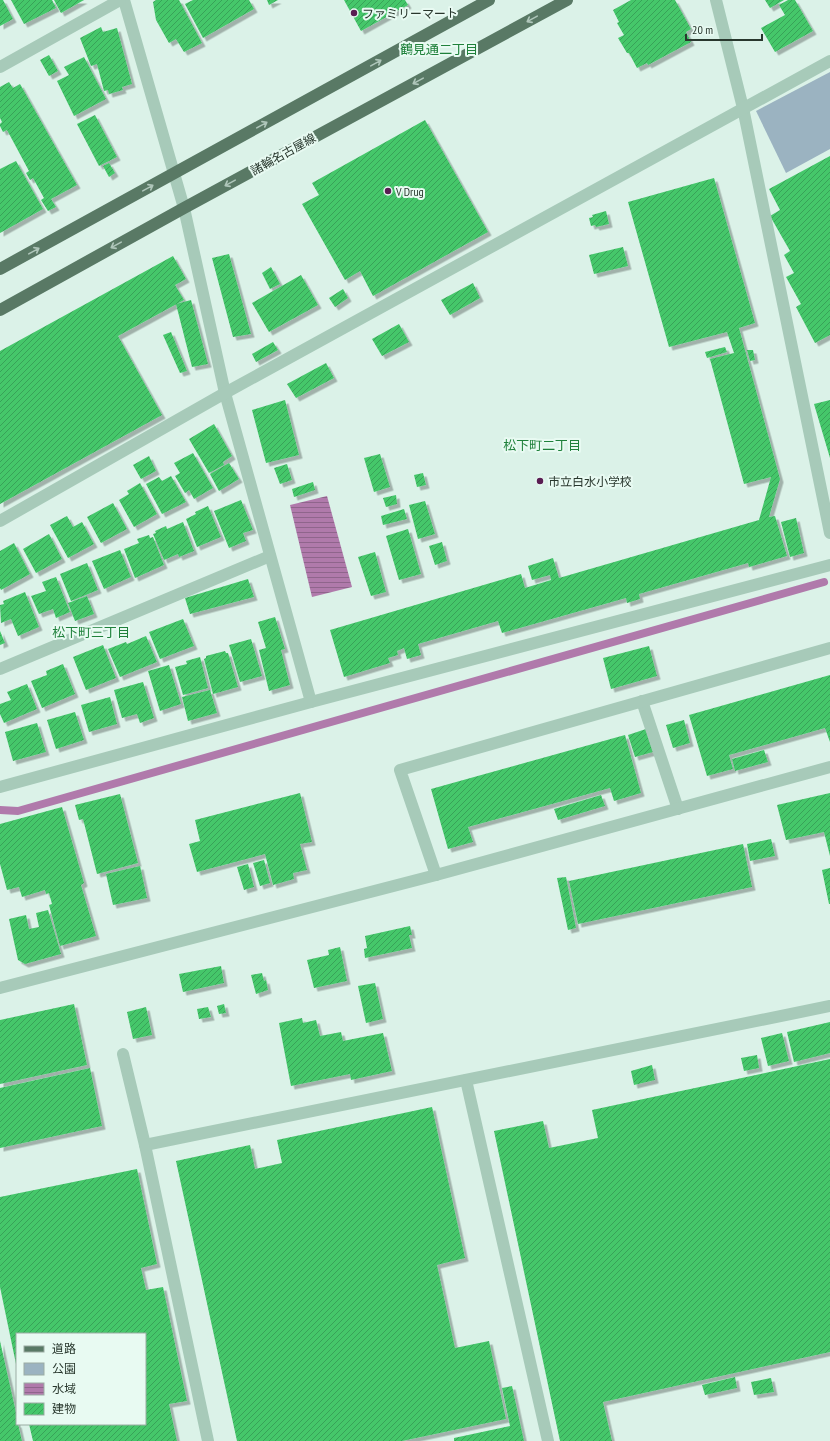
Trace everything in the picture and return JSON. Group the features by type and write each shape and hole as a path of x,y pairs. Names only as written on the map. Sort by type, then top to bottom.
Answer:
{"main road":[{"path":"0,270 489,0"},
{"name":"諸輪名古屋線","path":"0,310 184,208 567,0"}],"street":[{"path":"0,67 120,0"},
{"path":"124,0 184,208 225,393 311,702"},
{"path":"716,0 743,108 830,533"},
{"path":"0,521 225,393 743,108 830,62"},
{"path":"0,669 270,556"},
{"path":"0,787 311,702 830,565"},
{"path":"436,875 400,770 830,648"},
{"path":"642,701 678,809"},
{"path":"0,988 436,875 830,768"},
{"path":"145,1146 830,1006"},
{"path":"123,1054 145,1146 208,1441"},
{"path":"466,1080 548,1441"}],"green space":[{"path":"830,72 830,149 786,173 756,111"}],"water":[{"path":"327,496 352,587 312,597 290,505"}],"building":[{"path":"0,0 3,0 13,19 0,26"},
{"path":"11,0 52,0 56,8 24,24"},
{"path":"54,0 84,0 61,13"},
{"path":"156,0 179,0 202,43 184,52 176,39 169,43 156,20 153,2"},
{"path":"193,0 249,0 254,9 203,38 185,4"},
{"path":"267,0 278,0 269,5"},
{"path":"344,0 405,0 408,5 361,31"},
{"path":"631,0 675,0 691,29 686,32 691,42 648,65 647,63 637,68 629,53 627,53 618,38 624,35 617,23 619,22 613,10"},
{"path":"765,0 784,0 770,8"},
{"path":"788,0 795,0 813,31 775,52 761,28 785,15 779,5"},
{"path":"101,27 103,32 117,28 132,84 122,87 123,90 109,94 108,90 104,91 97,64 91,66 80,38"},
{"path":"49,55 58,71 49,76 40,60"},
{"path":"84,57 106,99 74,116 57,81 69,75 64,67"},
{"path":"9,82 13,88 20,84 77,185 51,199 56,207 48,211 41,200 44,198 33,178 30,180 26,173 29,171 7,130 3,132 0,126 2,122 0,118 0,87"},
{"path":"95,115 117,157 99,166 77,124"},
{"path":"425,120 488,232 373,296 360,271 345,280 302,204 319,195 312,183"},
{"path":"830,156 830,335 815,343 796,307 801,304 786,277 794,273 784,255 790,251 770,216 780,210 769,189"},
{"path":"16,161 43,209 0,233 0,169"},
{"path":"109,163 115,173 109,177 103,166"},
{"path":"714,178 755,323 739,328 780,479 769,517 775,516 787,556 749,567 748,563 639,594 640,599 627,603 626,598 502,633 498,621 418,644 421,655 407,659 404,648 397,651 398,655 388,658 390,663 344,677 330,630 521,574 525,588 551,580 550,575 532,580 528,566 553,558 559,578 759,520 771,477 744,484 710,359 734,353 727,332 669,347 628,202"},
{"path":"606,211 609,224 596,227 595,225 591,226 589,218 593,217 592,215"},
{"path":"623,247 628,266 594,274 589,255"},
{"path":"229,254 251,334 233,337 212,258"},
{"path":"173,256 186,279 175,285 184,300 118,336 162,415 0,504 0,351"},
{"path":"271,267 280,284 270,289 262,273"},
{"path":"301,275 318,305 269,332 252,303"},
{"path":"473,283 480,298 450,315 441,300"},
{"path":"343,289 348,298 335,307 329,298"},
{"path":"191,300 208,364 192,367 176,304"},
{"path":"399,324 409,342 382,356 372,339"},
{"path":"171,332 187,371 180,373 163,335"},
{"path":"273,342 278,350 256,362 252,354"},
{"path":"725,347 727,352 707,358 705,352"},
{"path":"747,350 753,350 755,360 750,361"},
{"path":"326,363 334,378 296,398 287,384"},
{"path":"285,400 299,455 266,463 252,410"},
{"path":"830,400 830,458 814,404"},
{"path":"214,424 232,456 223,462 224,465 209,473 189,439"},
{"path":"193,453 213,488 194,499 189,490 185,493 175,476 180,473 174,463"},
{"path":"380,454 390,487 374,492 364,458"},
{"path":"149,456 156,471 141,479 133,465"},
{"path":"229,463 239,479 219,491 210,474"},
{"path":"287,464 292,480 280,484 274,468"},
{"path":"423,473 426,485 417,487 414,475"},
{"path":"171,476 186,502 162,514 146,484 159,477 162,481"},
{"path":"313,482 315,490 294,497 292,489"},
{"path":"140,483 157,514 134,527 119,500 129,494 127,491"},
{"path":"396,495 397,504 386,507 383,498"},
{"path":"241,500 253,530 243,533 246,541 229,548 214,511"},
{"path":"425,501 435,534 418,539 409,505"},
{"path":"113,503 127,529 101,543 87,517"},
{"path":"208,506 221,537 197,547 186,519 196,514 195,512"},
{"path":"404,509 407,519 383,525 381,516"},
{"path":"67,516 73,527 82,522 94,544 68,558 50,525"},
{"path":"796,518 804,553 790,557 781,522"},
{"path":"183,522 194,551 179,557 178,554 164,560 153,534 156,533 155,531 166,526 167,529"},
{"path":"408,529 421,574 399,580 386,536"},
{"path":"49,534 62,559 36,573 23,549"},
{"path":"149,535 150,538 153,537 164,565 135,578 124,549 139,543 137,539"},
{"path":"442,542 447,561 435,565 429,546"},
{"path":"14,543 30,574 1,590 0,551"},
{"path":"120,550 131,577 104,589 92,561"},
{"path":"375,552 386,592 371,596 358,557"},
{"path":"87,563 98,590 71,601 60,574"},
{"path":"56,577 70,612 56,618 53,609 39,614 31,596 46,591 42,582"},
{"path":"248,579 254,597 190,614 185,598"},
{"path":"25,592 39,627 18,636 11,619 1,623 0,605 4,604 3,601"},
{"path":"87,596 94,614 75,621 68,603"},
{"path":"275,617 285,649 281,650 290,685 269,691 259,650 266,648 258,622"},
{"path":"183,619 194,646 160,659 149,632"},
{"path":"0,631 5,643 0,645"},
{"path":"146,636 157,662 120,677 108,649 126,642 127,644"},
{"path":"251,639 262,676 240,682 229,645"},
{"path":"103,645 116,678 86,690 73,657"},
{"path":"649,646 657,676 611,689 603,658"},
{"path":"225,651 228,653 238,687 213,694 204,659 206,656"},
{"path":"200,657 208,688 183,695 175,667 187,664 186,661"},
{"path":"63,664 75,694 42,708 31,681 47,675 46,671"},
{"path":"169,665 181,704 160,711 148,671"},
{"path":"830,675 830,742 825,728 729,755 733,769 707,776 689,715"},
{"path":"143,682 154,718 140,723 137,714 122,718 114,690"},
{"path":"27,684 37,709 4,723 0,714 0,704 11,700 7,692"},
{"path":"210,690 217,713 188,721 182,697"},
{"path":"110,697 117,724 89,732 81,705"},
{"path":"75,712 84,740 56,749 47,720"},
{"path":"684,720 690,743 673,748 666,725"},
{"path":"37,723 46,752 13,761 5,732"},
{"path":"646,729 653,752 635,757 628,735"},
{"path":"625,735 641,793 614,801 610,788 468,827 473,842 448,849 431,789"},
{"path":"764,750 768,762 735,771 732,759"},
{"path":"300,793 312,842 300,844 307,870 293,873 294,879 273,885 265,854 197,872 189,844 200,841 195,820"},
{"path":"830,793 830,856 824,832 786,840 777,805"},
{"path":"120,794 138,863 97,874 83,819 79,820 75,805"},
{"path":"601,795 605,806 558,820 554,809"},
{"path":"62,807 84,883 81,885 96,936 60,946 49,905 52,904 49,893 46,894 45,890 22,897 19,887 7,890 0,864 0,824"},
{"path":"771,839 775,856 750,861 747,844"},
{"path":"743,844 752,887 578,924 569,881"},
{"path":"264,860 270,883 260,886 253,863"},
{"path":"248,864 254,887 244,890 237,867"},
{"path":"140,866 147,898 113,905 106,874"},
{"path":"830,868 830,904 829,904 822,870"},
{"path":"566,877 576,928 568,930 557,878"},
{"path":"48,910 61,954 25,964 18,960 9,919 26,915 29,929 39,927 36,913"},
{"path":"410,926 412,935 409,935 412,948 365,958 364,949 367,948 365,936"},
{"path":"340,947 347,981 314,988 307,960 329,955 328,950"},
{"path":"221,966 224,983 183,992 179,974"},
{"path":"262,973 264,981 266,980 268,990 256,994 251,975"},
{"path":"375,983 383,1019 366,1023 358,986"},
{"path":"74,1004 87,1065 0,1084 0,1020"},
{"path":"224,1004 226,1013 219,1014 217,1006"},
{"path":"146,1007 152,1035 133,1039 127,1012"},
{"path":"208,1007 211,1017 199,1019 197,1009"},
{"path":"302,1018 303,1023 316,1020 320,1036 341,1032 343,1041 383,1033 392,1071 351,1080 350,1074 291,1086 279,1023"},
{"path":"830,1022 830,1053 794,1062 787,1032"},
{"path":"782,1033 789,1061 768,1066 761,1038"},
{"path":"757,1055 759,1068 744,1071 741,1058"},
{"path":"830,1059 830,1352 603,1402 612,1441 560,1441 494,1131 543,1121 549,1148 598,1138 592,1110"},
{"path":"652,1065 655,1080 634,1085 631,1071"},
{"path":"90,1068 102,1126 0,1148 0,1088"},
{"path":"432,1107 465,1258 437,1265 455,1348 489,1341 506,1419 402,1441 237,1441 176,1161 250,1145 255,1169 282,1163 277,1140"},
{"path":"137,1169 157,1264 141,1268 146,1290 163,1287 187,1401 169,1404 177,1441 33,1441 29,1425 146,1425 146,1333 16,1333 16,1364 0,1287 0,1197"},
{"path":"0,1341 16,1413 16,1425 18,1425 22,1441 0,1441"},
{"path":"735,1377 737,1388 705,1395 702,1385"},
{"path":"771,1378 774,1392 754,1395 751,1382"},
{"path":"512,1386 524,1441 454,1441 454,1438 510,1426 502,1388"}],"waterway":[{"path":"0,810 18,811 824,582"}],"place":[{"name":"ファミリーマート","path":"354,13"},
{"name":"V Drug","path":"388,191"},
{"name":"市立白水小学校","path":"540,481"}],"district":[{"name":"鶴見通二丁目","path":"439,49"},
{"name":"松下町二丁目","path":"542,445"},
{"name":"松下町三丁目","path":"91,632"}]}
